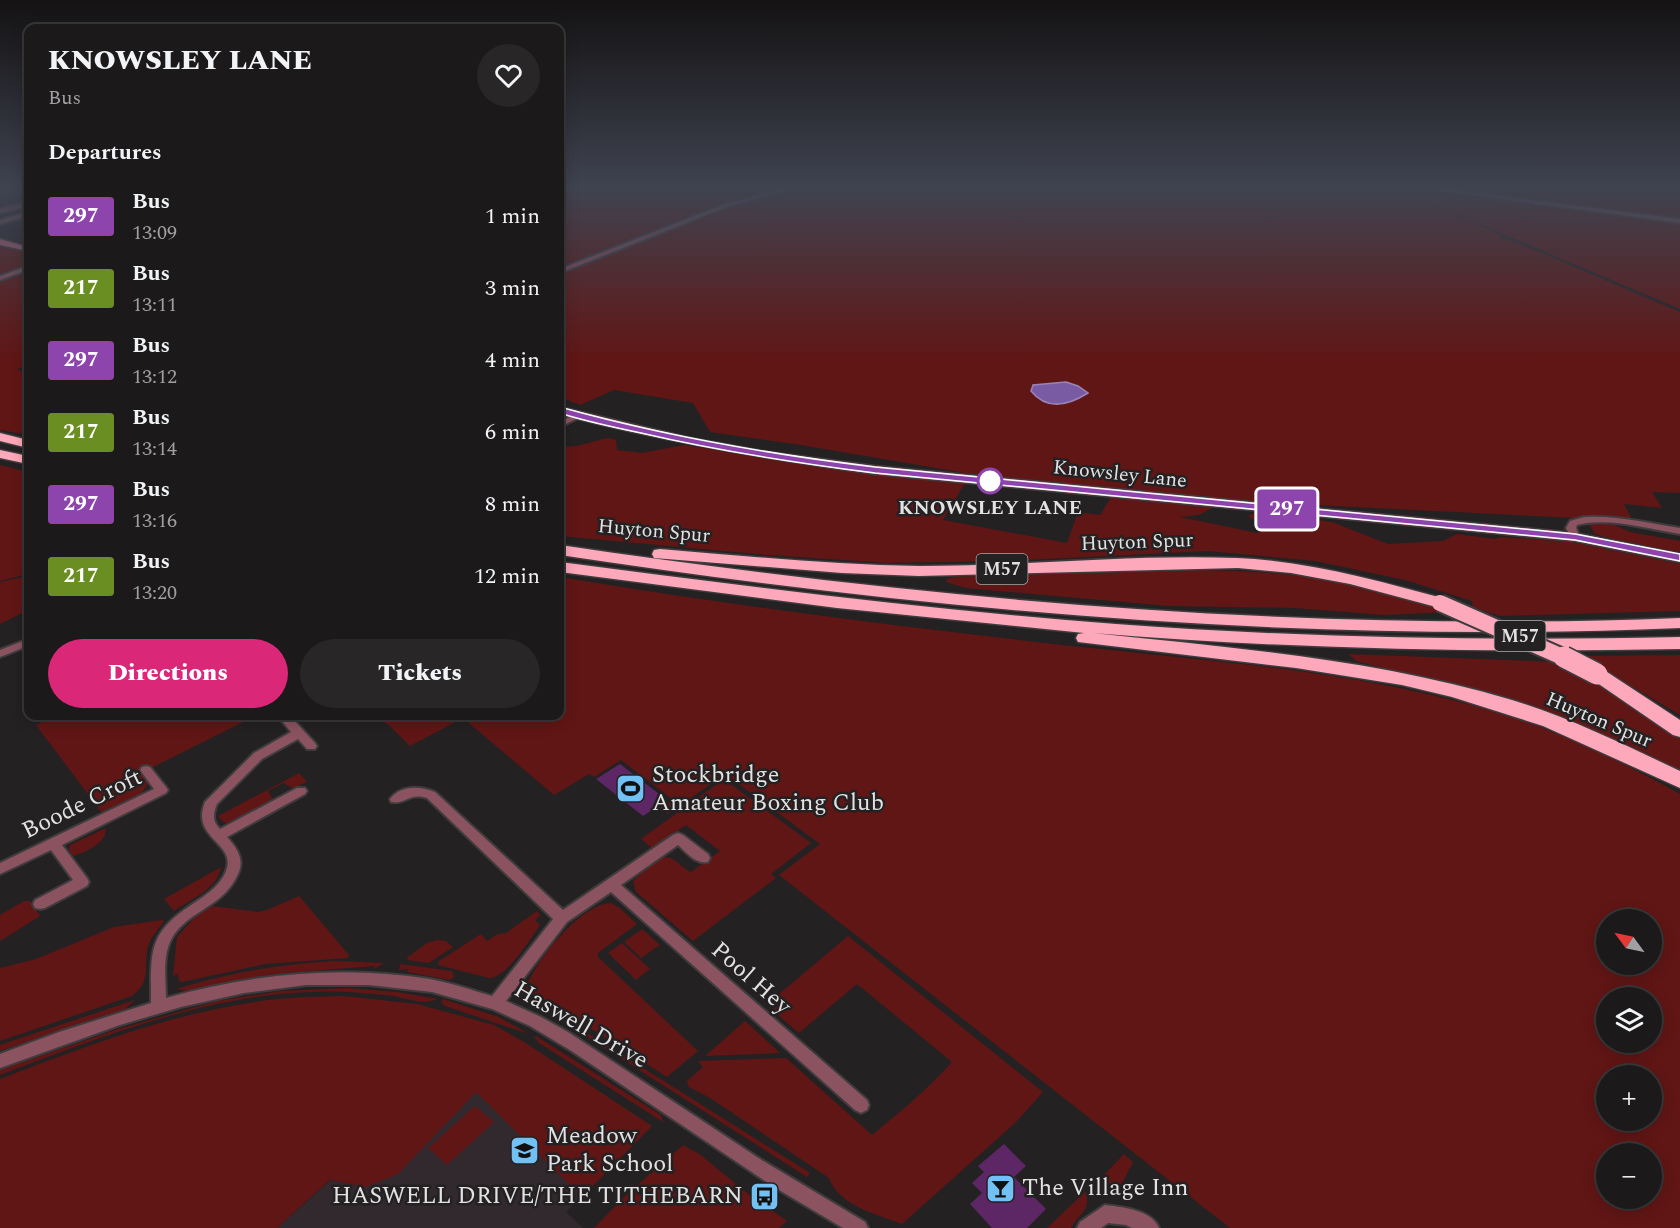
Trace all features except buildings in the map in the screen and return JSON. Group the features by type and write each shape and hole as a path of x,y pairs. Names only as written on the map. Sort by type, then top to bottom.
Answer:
{"highway":[{"path":"0,437 24,443"},
{"path":"0,453 24,459"},
{"name":"Huyton Spur","path":"564,545 842,568 919,571 1173,562 1238,563 1291,568 1352,579 1440,603 1504,629 1597,674 1680,730"},
{"name":"M57","path":"564,551 810,584 1088,611 1407,627 1571,627 1680,623"},
{"name":"M57","path":"564,568 932,614 1234,638 1434,645 1680,643"},
{"name":"Huyton Spur","path":"932,614 1033,632 1331,667 1422,683 1506,705 1591,738 1680,780"}],"main road":[{"path":"9,244 24,248"},
{"name":"Knowsley Lane","path":"564,411 690,442 768,456 875,470 1575,537 1680,558"}],"street":[{"path":"564,269 628,244"},
{"path":"0,278 24,269"},
{"path":"564,423 578,416"},
{"path":"1575,537 1571,528 1573,523 1581,520 1603,520 1680,531"},
{"path":"0,654 24,644"},
{"path":"288,721 311,746"},
{"path":"158,1008 161,948 167,934 193,910 216,895 226,884 235,866 233,853 205,819 205,812 211,802 258,756 299,733"},
{"name":"Boode Croft","path":"0,869 162,790 146,770"},
{"path":"218,836 283,795 301,791"},
{"path":"396,798 409,791 422,791 431,795 562,918"},
{"path":"496,1003 562,918 678,838 703,858"},
{"path":"40,904 82,882 53,843"},
{"name":"Pool Hey","path":"611,884 861,1106"},
{"name":"Haswell Drive","path":"0,1061 104,1024 249,985 334,977 410,982 438,987 496,1003 542,1026 586,1052 755,1166 859,1228"},
{"path":"1086,1228 1105,1214 1128,1216 1149,1228"}],"shaded area":[{"path":"564,244 1521,244 1680,312 1680,493 1652,492 1662,508 1624,504 1633,521 1255,502 977,475 710,432 693,403 614,390 580,405 564,399 564,270 616,247 564,268"},
{"path":"1527,244 1680,244 1680,309"},
{"path":"0,245 24,251 24,267 0,276"},
{"path":"24,270 24,366 17,369 24,372 24,434 0,430 0,279"},
{"path":"1066,382 1088,393 1073,401 1051,404 1031,391 1033,385"},
{"path":"610,438 616,440 617,450 642,453 684,445 844,469 966,481 943,520 1067,543 1078,512 1100,515 1112,496 1214,507 1199,515 1180,517 1257,533 1264,527 1248,516 1257,512 1332,522 1388,544 1443,541 1457,534 1495,539 1501,537 1572,542 1680,564 1680,611 1499,616 1473,607 1472,601 1405,580 1315,561 1208,551 1008,561 889,563 767,555 564,536 564,446"},
{"path":"0,465 24,471 24,575 0,581"},
{"path":"1589,524 1614,525 1630,532 1680,541 1680,553 1604,537 1594,533"},
{"path":"1134,570 1255,572 1332,580 1409,598 1449,612 1384,615 1295,608 1168,606 966,588 946,582 947,579 955,577"},
{"path":"24,577 24,612 0,624 0,582"},
{"path":"564,578 874,623 1328,675 1433,695 1485,709 1585,746 1680,794 1680,1228 1230,1228 779,875 820,844 725,774 668,814 660,808 672,799 621,760 594,777 589,774 554,795 465,720 564,720"},
{"path":"1348,654 1560,662 1591,679 1680,737 1680,772 1597,732 1434,681 1356,661"},
{"path":"1680,655 1680,715 1581,656"},
{"path":"47,720 247,720 143,772 149,782 142,793 102,813 36,725"},
{"path":"380,720 459,720 410,746 390,726"},
{"path":"299,773 307,782 293,788 283,783 268,791 272,798 250,815 224,823 218,816"},
{"path":"724,779 811,843 771,874 776,878 693,941 636,892 633,882 648,867 663,858 673,859 691,872 720,851 686,825 652,848 641,839"},
{"path":"106,828 99,842 73,856 69,850 70,845"},
{"path":"221,867 219,875 209,888 174,911 164,899"},
{"path":"299,896 349,955 348,958 265,964 182,982 179,981 178,974 173,976 177,937 195,917 212,906 258,912"},
{"path":"24,901 30,901 40,916 0,941 0,915"},
{"path":"611,903 637,924 598,953 598,957 698,1051 667,1077 576,1019 525,992 537,967 559,937 586,913"},
{"path":"537,911 542,918 539,916 535,920 540,925 518,957 496,977 489,978 438,965 439,961 481,934 487,941 498,934 506,933"},
{"path":"164,921 148,946 146,975 138,991 132,996 0,1041 0,968 36,959 114,927"},
{"path":"642,929 660,945 641,958 624,942"},
{"path":"848,936 1043,1092 1015,1123 902,1224 850,1202 834,1188 829,1178 710,1098 689,1087 687,1081 703,1067 698,1061 786,1058 872,1135 933,1082 952,1062 857,984 799,1033 772,1010 781,1002 777,1000 778,995"},
{"path":"437,940 446,941 453,947 429,963 407,960 427,943"},
{"path":"622,943 650,969 636,980 608,953"},
{"path":"334,961 384,963 374,969 375,966 273,974 188,991 176,989 254,970"},
{"path":"400,964 452,971 454,977 449,980 407,972 408,969 399,970"},
{"path":"348,988 397,992 438,999 421,1001 393,996 331,992 288,993 245,999 173,1015 0,1075 0,1070 118,1029 217,1001 280,991"},
{"path":"343,996 417,1004 494,1025 524,1042 652,1126 582,1197 476,1092 398,1174 366,1187 330,1180 277,1228 0,1228 0,1079 126,1033 190,1015 266,1000"},
{"path":"443,999 499,1017 529,1034 445,1006 441,1002"},
{"path":"135,1000 125,1009 0,1051 0,1045"},
{"path":"553,1015 557,1015 592,1036 810,1173 807,1177"},
{"path":"745,1021 780,1053 705,1056"},
{"path":"536,1036 661,1115 663,1122 539,1043 534,1037"},
{"name":"Meadow Park School","path":"524,1042 652,1126 566,1212 583,1228 277,1228 331,1180 366,1187"},
{"path":"475,1106 494,1122 447,1165 428,1148"},
{"path":"683,1145 701,1155 748,1194 787,1221 779,1228 594,1228 624,1197"},
{"path":"1124,1154 1133,1162 1116,1195 1100,1179"},
{"path":"1085,1192 1086,1207 1071,1228 1047,1228"}],"bus line":[{"name":"297","path":"564,411 690,442 768,456 875,470 1334,513 1480,530 1575,537 1680,558"}],"place":[{"name":"KNOWSLEY LANE","path":"990,481"},
{"name":"Stockbridge Amateur Boxing Club","path":"631,789"},
{"name":"Meadow Park School","path":"525,1150"},
{"name":"The Village Inn","path":"1001,1188"},
{"name":"HASWELL DRIVE/THE TITHEBARN","path":"764,1196"}]}
